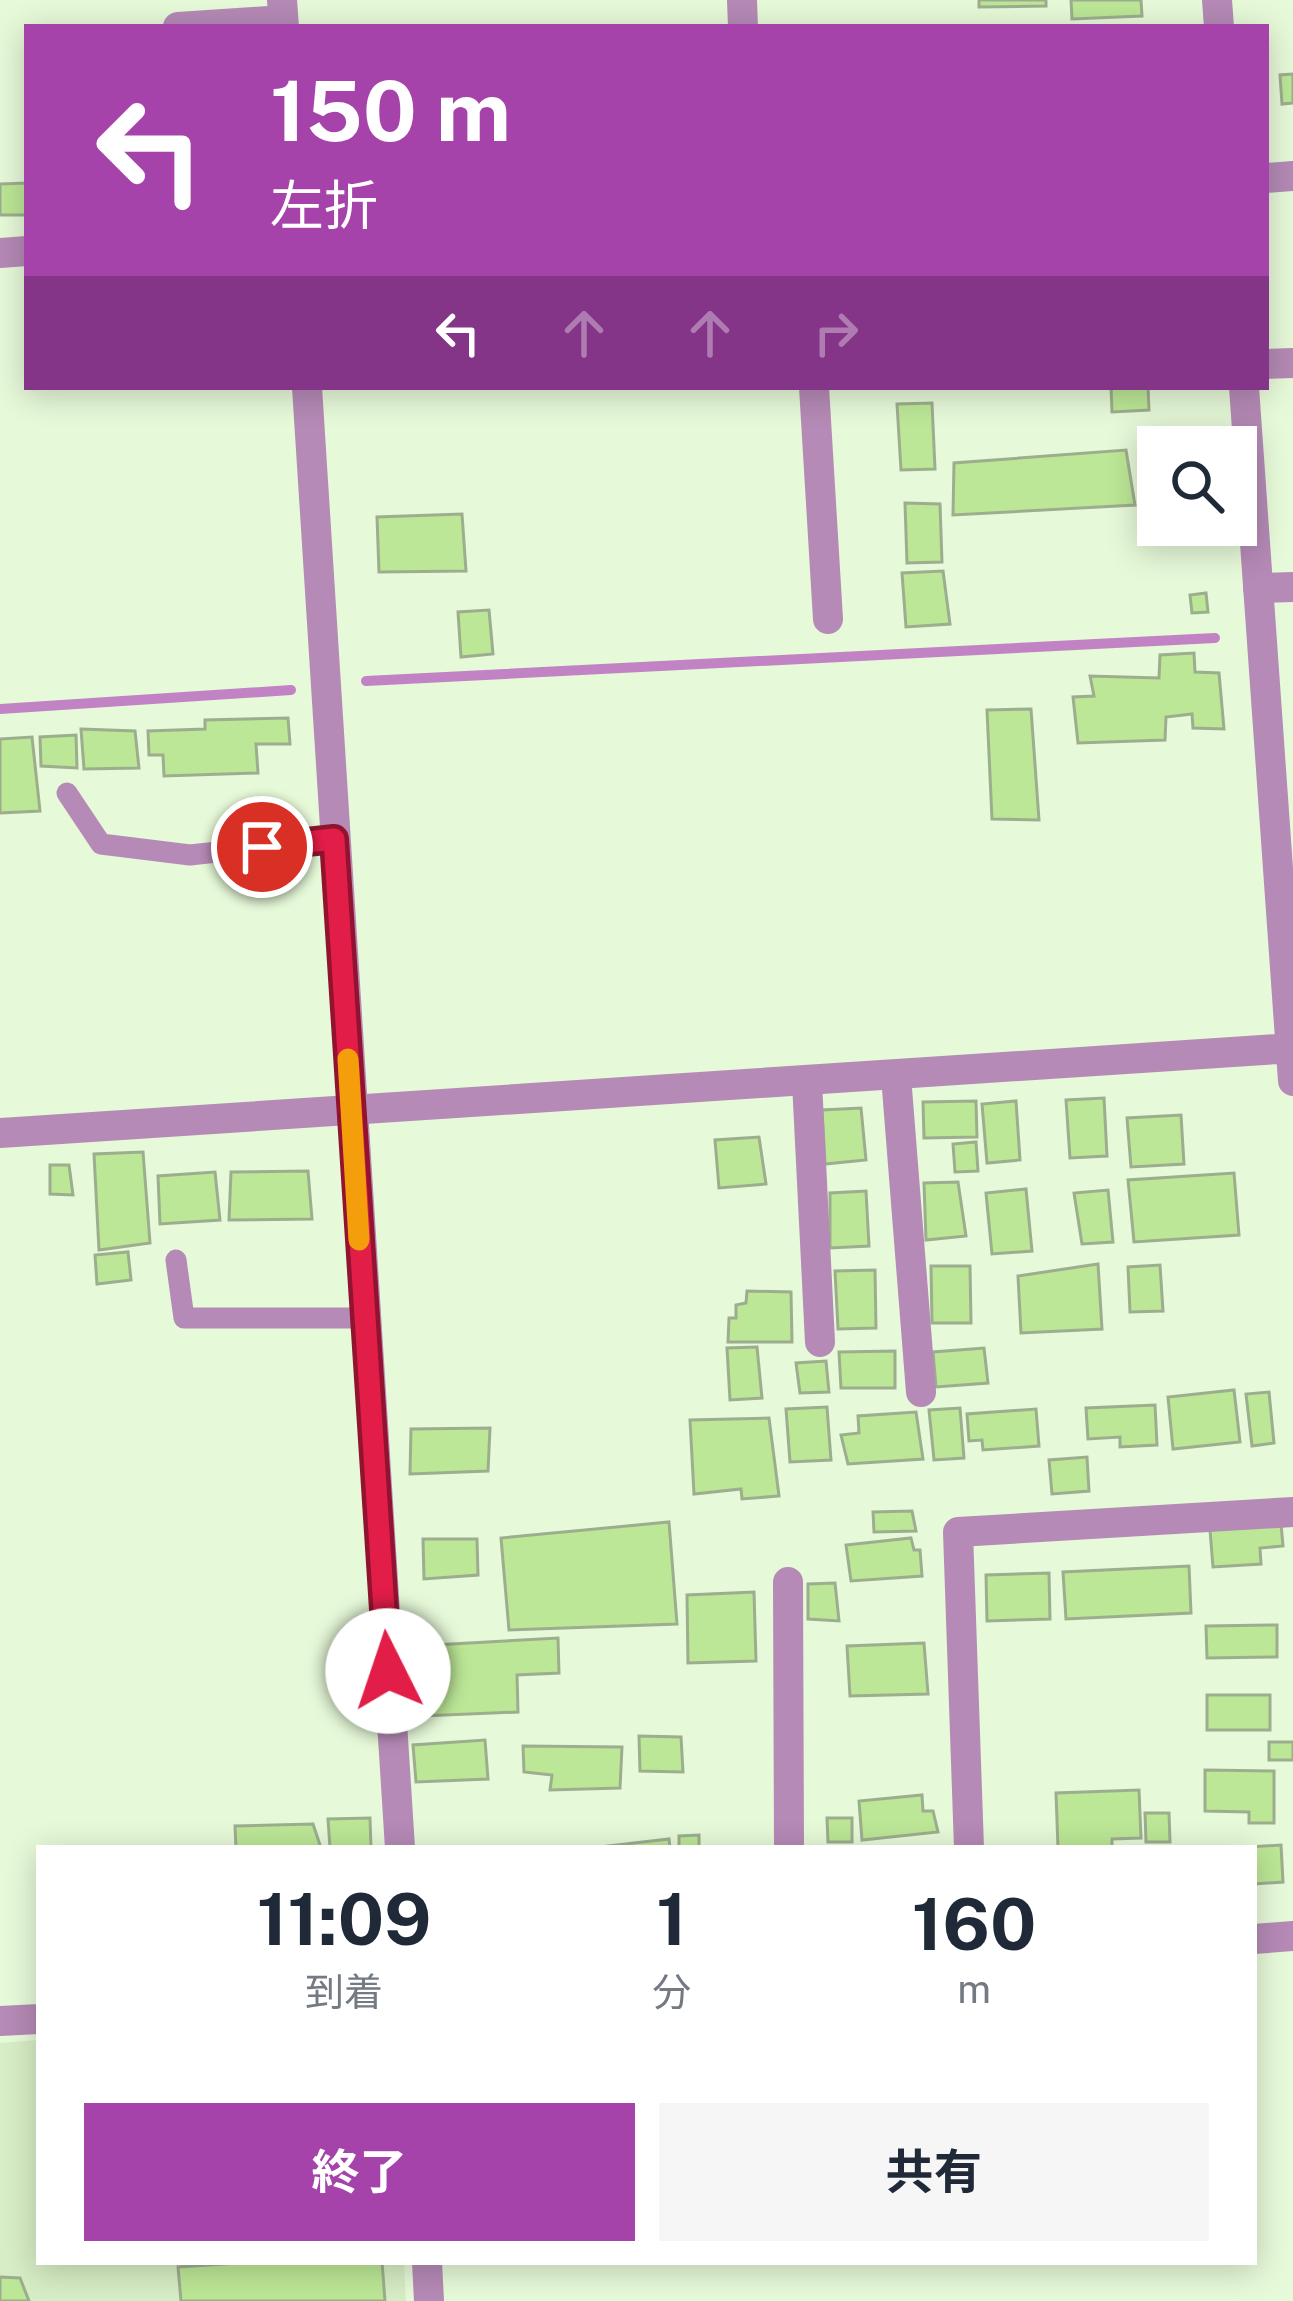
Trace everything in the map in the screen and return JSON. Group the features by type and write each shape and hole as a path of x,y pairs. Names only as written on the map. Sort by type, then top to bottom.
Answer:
{"street":[{"path":"207,24 283,16"},
{"path":"307,390 400,1845"},
{"path":"814,390 828,619"},
{"path":"1244,390 1293,1081"},
{"path":"1258,588 1293,586"},
{"path":"0,1133 1292,1048"},
{"path":"896,1076 920,1392"},
{"path":"807,1082 820,1342"},
{"path":"969,1845 958,1532 1293,1512"},
{"path":"788,1582 789,1845"},
{"path":"1257,1939 1293,1936"},
{"path":"0,2021 36,2019"},
{"path":"427,2265 429,2301"}],"lane":[{"path":"67,794 101,844 190,855 334,839"},
{"path":"176,1260 184,1318 365,1318"}],"shaded area":[{"path":"36,2040 36,2265 404,2265 406,2301 0,2301 0,2043"}],"building":[{"path":"979,0 1046,0 1046,6 979,7"},
{"path":"1071,0 1141,0 1142,16 1072,19"},
{"path":"1293,74 1293,103 1282,104 1280,75"},
{"path":"24,183 24,215 0,215 0,184"},
{"path":"1111,390 1148,390 1149,410 1112,412"},
{"path":"932,403 935,469 901,470 897,404"},
{"path":"1126,450 1135,505 953,515 954,463"},
{"path":"905,503 940,504 942,562 907,563"},
{"path":"462,514 466,571 379,572 377,517"},
{"path":"943,571 950,624 906,627 902,573"},
{"path":"1206,593 1208,612 1192,613 1190,595"},
{"path":"489,610 493,654 461,657 458,612"},
{"path":"1194,653 1195,672 1219,673 1224,729 1193,728 1192,714 1166,717 1165,740 1078,743 1073,697 1094,696 1090,676 1159,678 1160,655"},
{"path":"1031,709 1039,820 992,819 987,710"},
{"path":"288,718 290,744 256,744 258,773 164,776 163,755 149,755 148,731 205,729 205,720"},
{"path":"81,729 135,731 139,768 84,769"},
{"path":"76,735 77,768 41,766 40,737"},
{"path":"32,737 40,811 0,813 0,739"},
{"path":"1104,1098 1107,1156 1070,1158 1066,1100"},
{"path":"976,1101 977,1137 924,1138 923,1102"},
{"path":"1016,1101 1020,1160 987,1163 982,1104"},
{"path":"861,1108 866,1160 825,1164 822,1110"},
{"path":"1181,1115 1184,1164 1131,1167 1127,1118"},
{"path":"759,1137 766,1184 719,1188 715,1140"},
{"path":"976,1142 978,1171 955,1172 953,1144"},
{"path":"143,1152 150,1243 99,1250 94,1154"},
{"path":"50,1165 69,1165 73,1195 50,1194"},
{"path":"308,1171 312,1219 229,1220 231,1172"},
{"path":"215,1172 220,1220 160,1224 158,1176"},
{"path":"1234,1173 1239,1235 1134,1242 1128,1180"},
{"path":"958,1182 966,1236 926,1240 924,1183"},
{"path":"1026,1189 1032,1251 992,1254 986,1193"},
{"path":"1108,1190 1113,1242 1082,1244 1074,1193"},
{"path":"866,1191 869,1246 830,1248 830,1193"},
{"path":"128,1252 131,1280 97,1284 95,1255"},
{"path":"1098,1264 1102,1329 1021,1333 1018,1276"},
{"path":"1160,1265 1163,1311 1130,1312 1128,1267"},
{"path":"931,1266 970,1266 971,1323 932,1323"},
{"path":"875,1270 876,1328 838,1329 835,1271"},
{"path":"747,1291 791,1292 792,1342 728,1342 729,1318 736,1318 736,1305 746,1303"},
{"path":"757,1347 762,1398 730,1400 727,1348"},
{"path":"984,1348 988,1383 936,1387 933,1352"},
{"path":"895,1351 895,1388 841,1388 839,1352"},
{"path":"826,1361 829,1392 800,1393 796,1363"},
{"path":"1234,1390 1240,1442 1173,1449 1168,1397"},
{"path":"1269,1392 1274,1443 1252,1446 1246,1394"},
{"path":"1155,1405 1157,1445 1120,1447 1120,1437 1088,1439 1086,1408"},
{"path":"827,1407 831,1460 790,1462 786,1409"},
{"path":"960,1408 964,1458 934,1460 929,1410"},
{"path":"1036,1409 1039,1446 983,1450 982,1440 969,1441 967,1414"},
{"path":"916,1412 923,1459 848,1464 841,1435 859,1433 858,1416"},
{"path":"769,1418 779,1496 742,1499 741,1489 694,1494 690,1420"},
{"path":"490,1428 488,1471 410,1474 411,1429"},
{"path":"1087,1457 1089,1491 1052,1494 1049,1460"},
{"path":"912,1511 916,1531 874,1532 873,1512"},
{"path":"669,1522 677,1624 509,1630 501,1538"},
{"path":"1281,1524 1283,1546 1260,1548 1261,1564 1213,1567 1210,1530"},
{"path":"911,1538 914,1550 920,1550 922,1576 851,1581 846,1545"},
{"path":"423,1539 477,1539 478,1575 424,1579"},
{"path":"1189,1566 1191,1613 1066,1619 1063,1572"},
{"path":"1049,1573 1050,1619 987,1621 986,1575"},
{"path":"835,1583 839,1621 808,1619 808,1584"},
{"path":"754,1592 756,1661 688,1663 687,1595"},
{"path":"1277,1625 1277,1657 1207,1658 1206,1626"},
{"path":"558,1638 559,1673 517,1675 518,1712 422,1716 416,1646"},
{"path":"924,1643 928,1694 850,1696 847,1646"},
{"path":"1207,1695 1270,1695 1270,1730 1207,1730"},
{"path":"639,1736 681,1737 683,1772 640,1771"},
{"path":"485,1740 488,1779 416,1782 413,1745"},
{"path":"1269,1742 1293,1742 1293,1760 1269,1760"},
{"path":"523,1746 622,1747 620,1788 550,1790 552,1775 524,1772"},
{"path":"1205,1770 1274,1771 1274,1823 1249,1823 1249,1812 1205,1811"},
{"path":"1139,1790 1141,1838 1112,1839 1112,1845 1058,1845 1056,1793"},
{"path":"922,1795 923,1811 933,1811 938,1832 862,1840 859,1801"},
{"path":"1145,1813 1169,1813 1170,1842 1146,1842"},
{"path":"370,1818 371,1845 330,1845 328,1819"},
{"path":"827,1818 852,1818 852,1842 828,1842"},
{"path":"313,1824 320,1845 236,1845 235,1826"},
{"path":"699,1835 699,1845 679,1845 679,1836"},
{"path":"669,1839 670,1845 616,1845"},
{"path":"1281,1845 1283,1882 1257,1884 1257,1846"},
{"path":"382,2265 385,2301 181,2301 178,2267"},
{"path":"0,2277 20,2278 29,2301 0,2301"}],"waterway":[{"path":"366,681 1215,638"},
{"path":"0,709 291,690"}],"slow traffic":[{"path":"348,1059 359,1240"}],"route":[{"path":"262,847 334,839 388,1671"}]}
